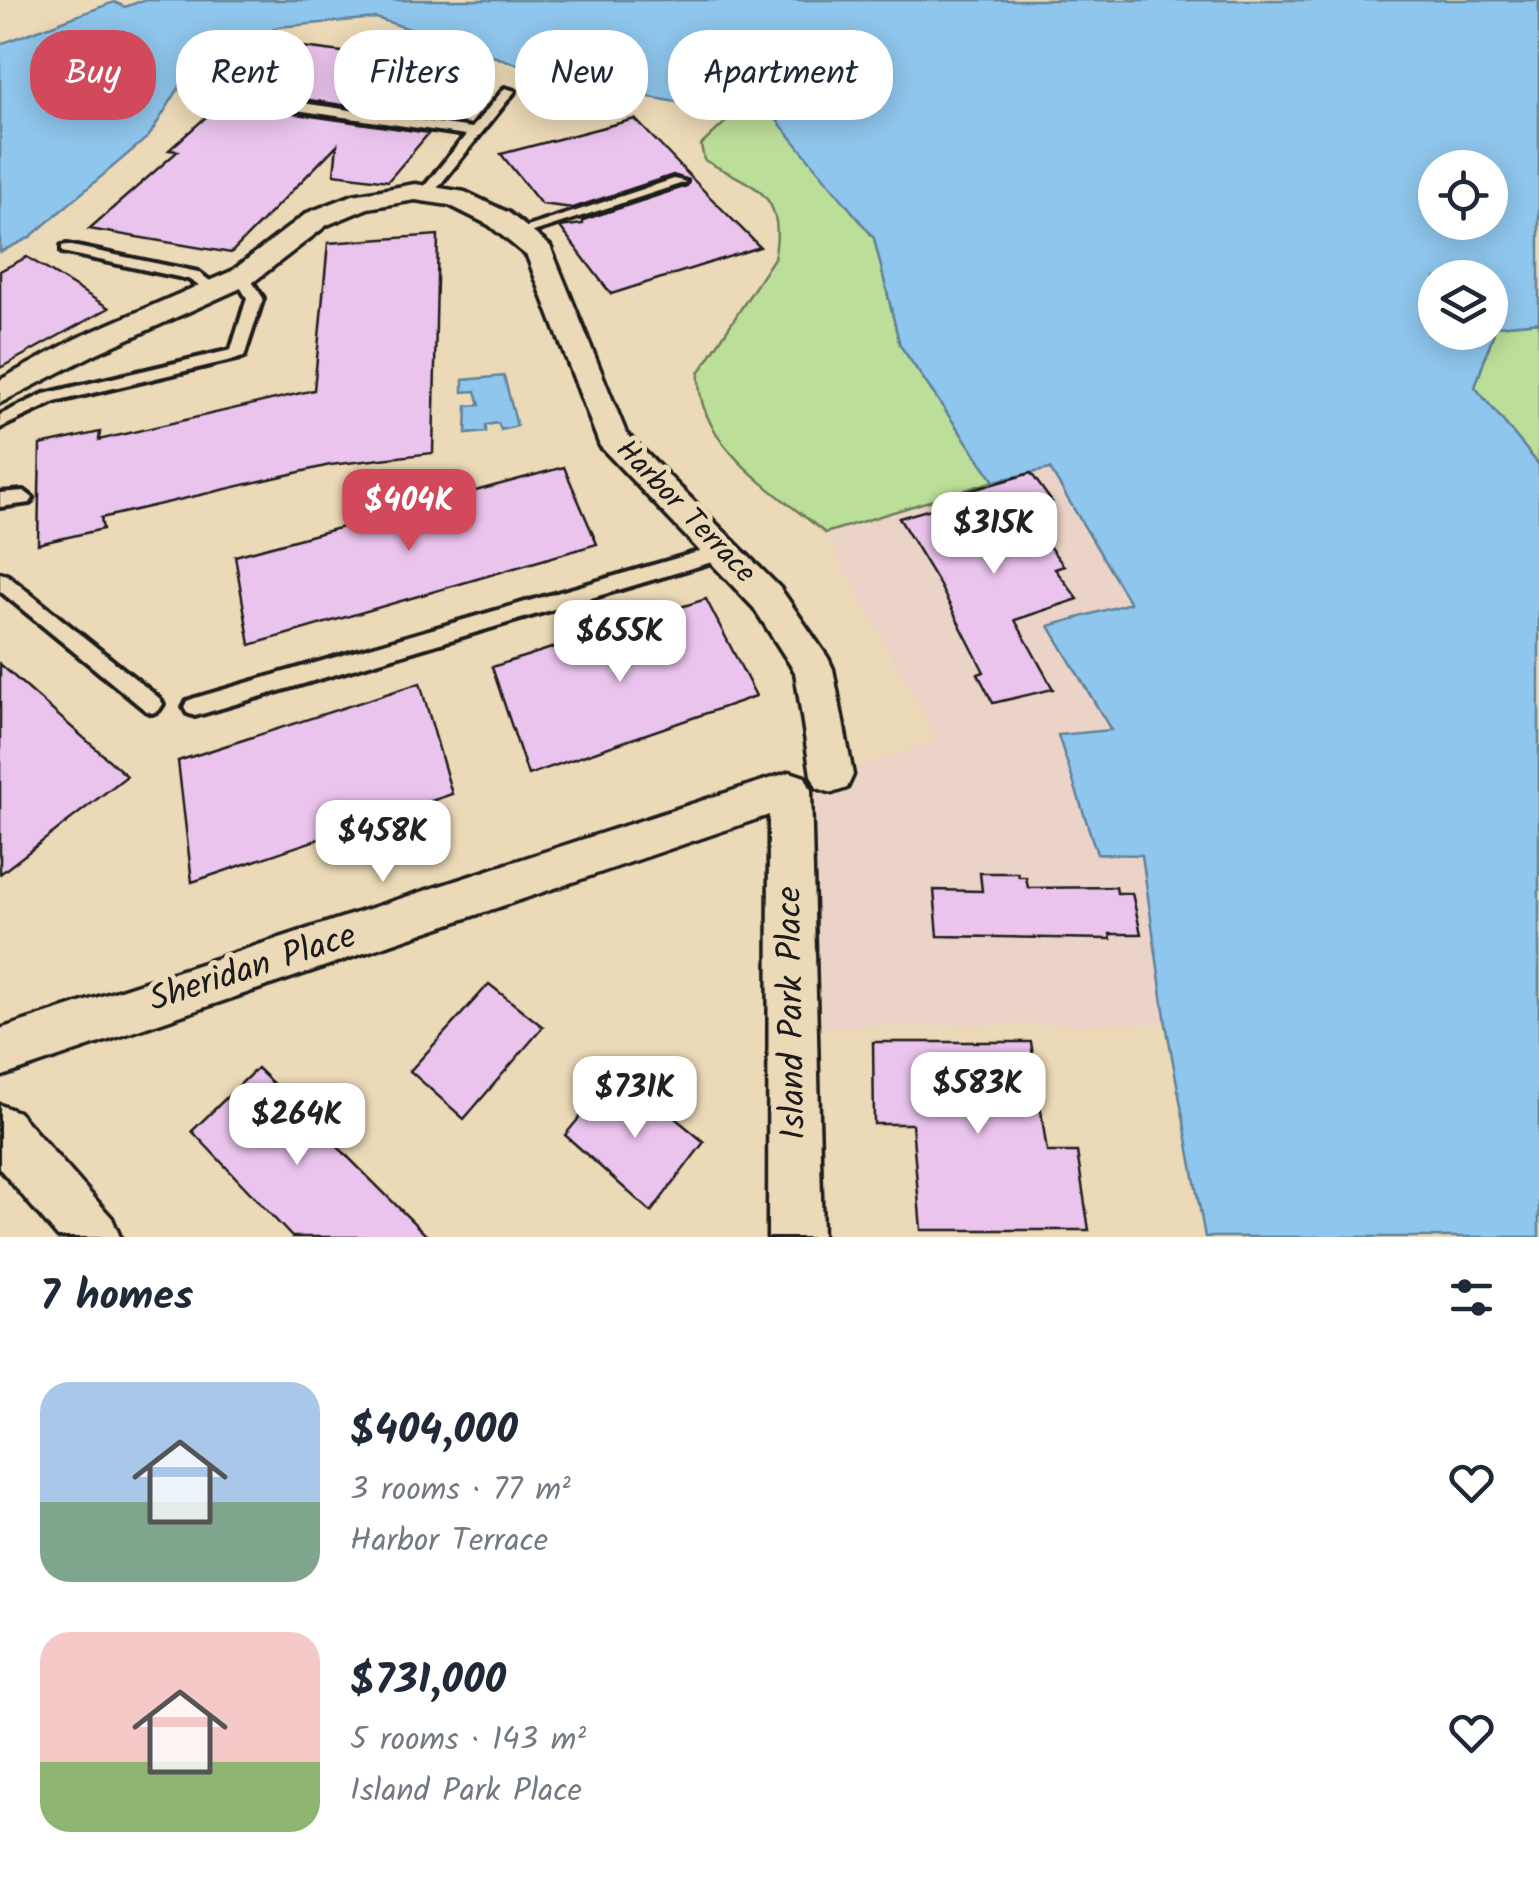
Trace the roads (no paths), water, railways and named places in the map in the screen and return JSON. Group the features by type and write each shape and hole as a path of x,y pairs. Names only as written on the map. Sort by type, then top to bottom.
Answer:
{"street":[{"name":"Harbor Terrace","path":"0,413 86,346 228,283 317,219 362,202 415,192 456,198 516,232 540,252 612,438 767,598 814,669 811,783"},
{"name":"Sheridan Place","path":"0,1052 811,783"},
{"name":"Island Park Place","path":"795,1237 811,783"},
{"path":"7,1154 93,1237"}],"lane":[{"path":"426,194 510,91"},
{"path":"314,109 476,132"},
{"path":"516,232 678,182"},
{"path":"0,413 238,353 255,298 228,283 67,249"},
{"path":"0,500 24,498"},
{"path":"195,707 722,552"},
{"path":"0,580 152,704"}],"water":[{"path":"144,0 1539,0 1539,322 1508,325 1508,260 1418,260 1418,350 1488,350 1475,387 1539,465 1539,1237 1205,1237 1166,1024 1142,855 1097,854 1058,735 1111,730 1049,626 1130,603 1050,469 994,481 900,345 874,238 777,120 893,120 893,30 668,30 668,101 648,97 648,30 515,30 515,63 495,57 495,30 413,30 376,18 272,30 176,30 176,93 149,136 29,238 0,252 0,44 30,33 30,120 156,120 156,30 38,30 114,2 125,7"},
{"path":"504,376 517,426 501,430 498,423 486,425 486,432 466,434 467,406 480,405 476,391 463,392 463,380"}]}
